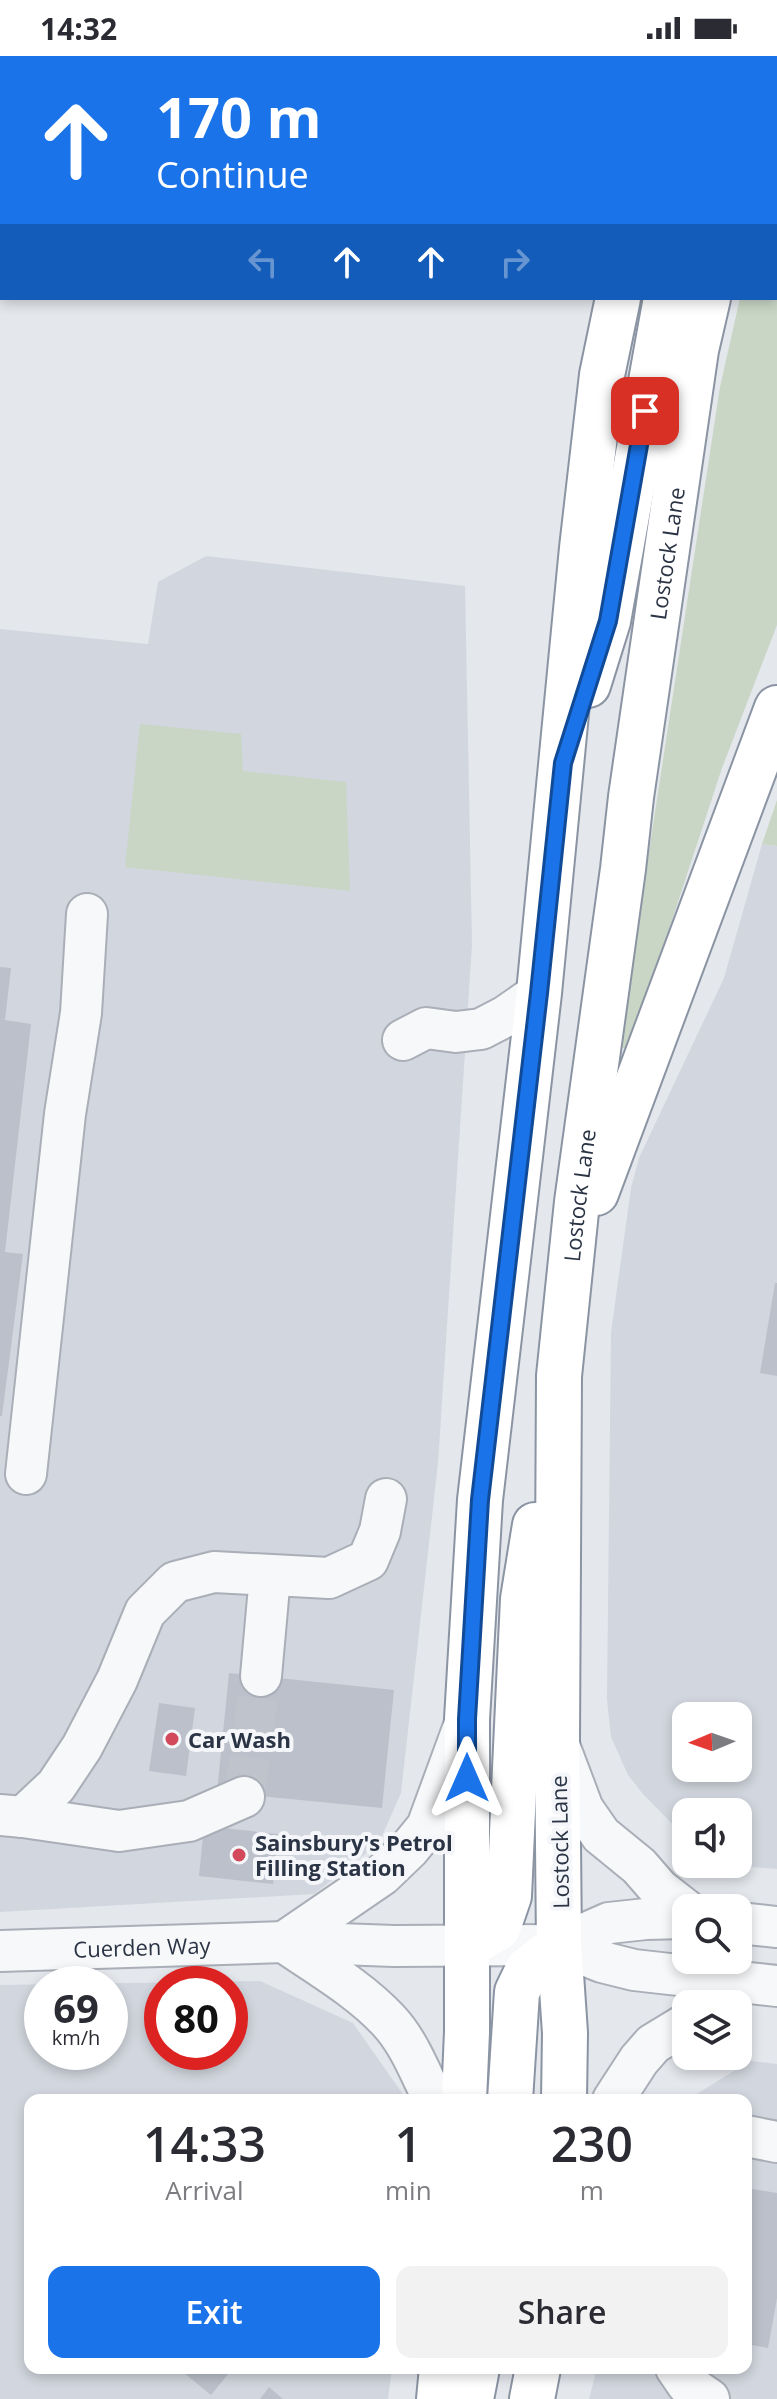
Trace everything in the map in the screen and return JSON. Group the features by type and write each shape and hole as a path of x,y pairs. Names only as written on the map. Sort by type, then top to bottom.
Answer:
{"highway":[{"path":"464,2094 468,1946 467,1719 480,1500 539,993 582,548 602,375 618,300"},
{"path":"563,763 608,621 666,300"},
{"name":"Lostock Lane","path":"564,2094 557,1740 559,1376 571,1260 642,720 696,350 708,300"},
{"path":"571,1260 777,708"},
{"path":"468,1946 498,1928 509,1896 523,1599 559,1376"},
{"path":"510,2094 517,1992 528,1969 559,1945"},
{"path":"439,2399 441,2374"},
{"path":"471,2399 476,2374"},
{"path":"532,2399 537,2374"}],"street":[{"path":"26,1474 65,1114 81,1013 87,914"},
{"path":"403,1040 426,1028 456,1032 481,1029 539,993"},
{"path":"12,1816 56,1786 82,1747 117,1680 145,1612 175,1582 214,1572 329,1578 368,1560 380,1531 386,1499"},
{"path":"261,1676 270,1576"},
{"path":"431,2094 388,2019 284,1942 374,1881 409,1849 427,1827 467,1719"},
{"path":"557,1740 583,1809 601,1835 639,1866 672,1899"},
{"path":"12,1816 119,1831 189,1821 244,1797"},
{"path":"559,1945 609,1923 672,1918"},
{"path":"752,1924 777,1927"},
{"name":"Cuerden Way","path":"0,1951 284,1942 394,1946 559,1945"},
{"path":"559,1945 602,1962 634,1970 777,1988"},
{"path":"752,1998 777,1988"},
{"path":"617,2094 653,2044 672,2032"},
{"path":"752,2137 777,2142"},
{"path":"680,2374 687,2384 709,2399"}],"shaded area":[{"path":"206,556 465,586 472,945 438,1463 401,1793 379,1843 314,1894 0,1912 0,629 148,644 158,582"},
{"path":"762,844 777,846 777,1869 752,1867 752,1798 672,1798 672,1824 628,1775 611,1737 607,1699 611,1332 631,1188 639,1158 724,978"},
{"path":"248,1981 260,1981 353,2023 403,2094 24,2094 24,2374 391,2374 388,2399 0,2399 0,1985 24,1984 24,2070 128,2070 128,1983 144,1983 144,2070 248,2070"},
{"path":"752,2061 777,2064 777,2399 589,2399 595,2374 752,2374 752,2094 697,2094 735,2070 752,2070"}],"green space":[{"path":"740,300 777,300 777,625 722,768 630,1048 619,1048 720,387"},
{"path":"140,724 241,734 243,771 346,782 350,891 125,867"},
{"path":"777,800 777,846 762,844"}],"building":[{"path":"0,967 11,968 5,1020 31,1024 5,1252 23,1254 2,1416 0,1416"},
{"path":"777,1283 777,1376 760,1373"},
{"path":"229,1673 394,1690 382,1808 217,1792"},
{"name":"Car Wash","path":"159,1703 195,1708 186,1776 149,1771"},
{"name":"Sainsbury's Petrol Filling Station","path":"204,1826 278,1834 273,1884 199,1876"},
{"path":"752,2189 777,2193 777,2298 768,2348 752,2345"},
{"path":"185,2374 228,2374 211,2395"},
{"path":"269,2387 283,2399 260,2399"}],"tunnel":[{"path":"244,1797 261,1676"}],"place":[{"name":"Car Wash","path":"172,1739"},
{"name":"Sainsbury's Petrol Filling Station","path":"239,1855"}],"route":[{"path":"467,1778 467,1719 480,1500 563,763 608,621 645,411"}]}
